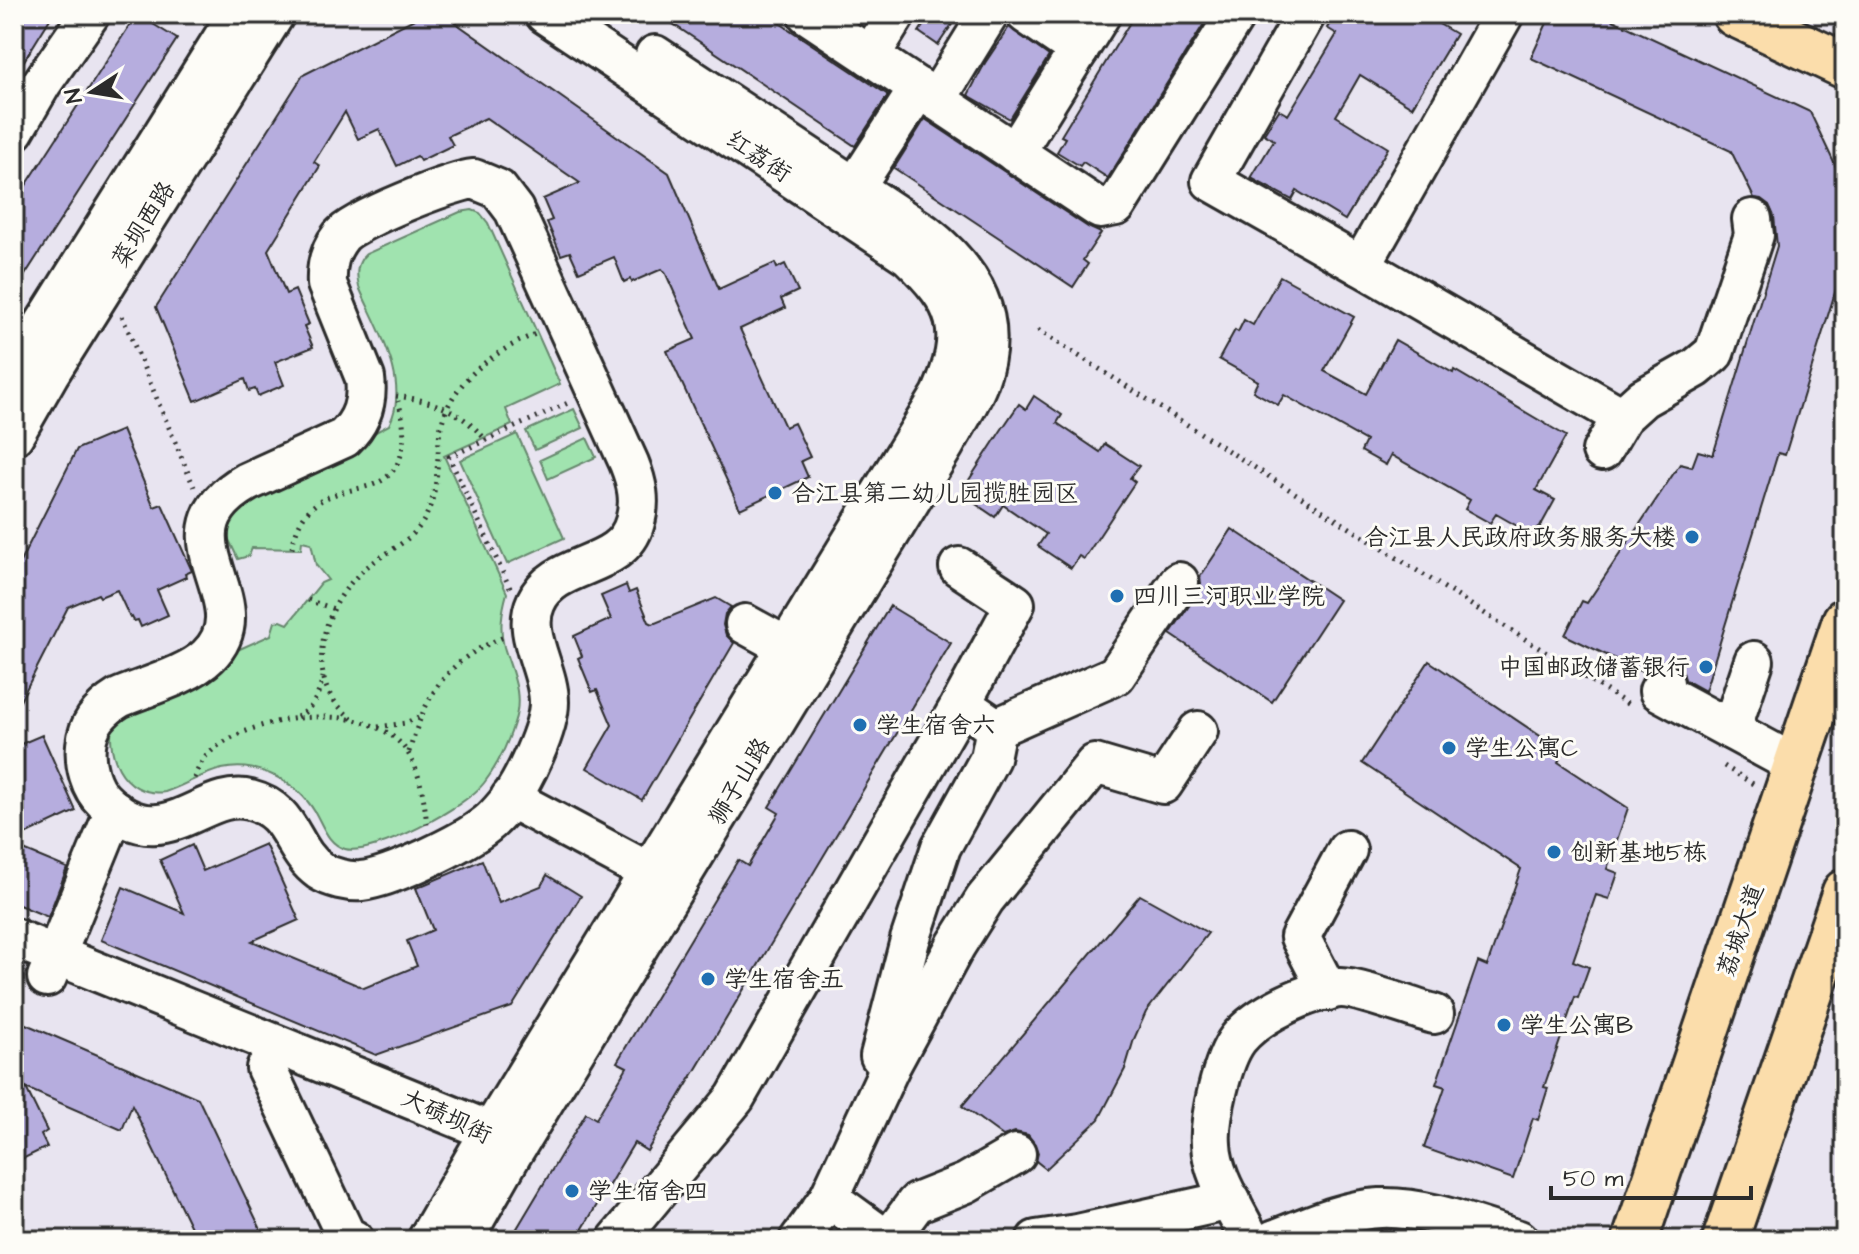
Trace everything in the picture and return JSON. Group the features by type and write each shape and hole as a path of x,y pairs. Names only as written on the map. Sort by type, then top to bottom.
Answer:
{"main road":[{"path":"1735,14 1845,66"},
{"path":"1794,14 1845,38"},
{"name":"荔城大道","path":"1635,1240 1845,621"},
{"path":"1725,1240 1845,892"}],"street":[{"path":"14,131 42,83 90,14"},
{"name":"菜坝西路","path":"14,372 238,14"},
{"name":"菜坝西路","path":"14,435 107,280 275,14"},
{"name":"红荔街","path":"545,14 847,198 951,253 978,292 969,316"},
{"name":"红荔街","path":"592,14 847,198"},
{"path":"807,14 1100,209 1116,206 1236,14"},
{"path":"870,56 896,14"},
{"path":"847,198 989,14"},
{"path":"1026,14 1079,50"},
{"path":"1015,153 1101,14"},
{"path":"1306,14 1211,181 1622,417"},
{"path":"1361,266 1504,14"},
{"path":"474,179 486,182 508,198 636,482 639,497 634,527 629,537 614,552 549,583 533,619 549,703 543,732 510,798 488,824 425,857 362,881 339,879 320,871 301,851 282,818 269,806 247,798 229,799 172,822 141,822 115,810 99,796 88,770 86,740 91,727 107,705 198,664 218,643 224,630 225,603 207,547 210,525 218,507 236,489 344,438 382,395 360,364 331,296 326,271 334,247 349,228 449,184 474,179"},
{"path":"1602,451 1622,417 1643,398 1696,368 1714,353 1754,235 1752,219"},
{"name":"狮子山路","path":"663,879 787,647 941,395 955,364 958,333 969,316"},
{"name":"狮子山路","path":"427,1240 494,1146 945,444 977,386 987,356 969,316"},
{"path":"617,1240 735,1098 1015,604 959,567"},
{"path":"996,728 1116,675 1179,582"},
{"path":"745,624 787,647"},
{"path":"1731,730 1754,661"},
{"path":"1664,683 1659,691 1796,765"},
{"path":"961,704 996,728"},
{"path":"862,1129 910,940 941,847 990,758 996,728"},
{"path":"799,1240 829,1198 891,1065 956,945 985,899 1095,764 1163,784 1198,731"},
{"path":"510,798 663,879"},
{"path":"39,967 115,810"},
{"path":"1328,991 1300,937 1347,850"},
{"name":"大碛坝街","path":"14,938 39,967 266,1068 494,1146"},
{"name":"大碛坝街","path":"39,967 494,1146"},
{"path":"1250,1240 1217,1171 1211,1144 1219,1080 1238,1039 1271,1012 1313,994 1343,987 1434,1014"},
{"path":"266,1068 346,1236 354,1240"},
{"name":"狮子山路","path":"463,1240 494,1146"},
{"path":"829,1198 877,1233 893,1239 916,1203 966,1183 1016,1154"},
{"path":"1036,1240 1231,1200"},
{"path":"1273,1240 1354,1212 1381,1208 1414,1210 1519,1240"}],"path":[{"path":"107,280 210,525"},
{"path":"352,719 336,704 326,687 324,675 323,635 334,609 345,590 366,568 409,538 425,519 438,476 439,435 447,409 464,380 497,353 519,340 565,322"},
{"path":"1038,330 1501,624"},
{"path":"409,753 425,704 449,669 477,648 505,637 533,619 508,587 449,457 595,390"},
{"path":"382,395 427,400 470,421 486,440"},
{"path":"292,548 297,528 312,507 324,499 375,484 388,474 400,458 406,440 404,418 382,395"},
{"path":"308,600 334,609"},
{"path":"172,822 206,757 231,738 252,728 305,713 312,705 324,675"},
{"path":"373,727 390,726 419,717"},
{"path":"292,719 352,719 398,741 409,753 423,797 427,824 425,857"}],"green space":[{"path":"472,210 480,213 488,223 560,384 506,409 512,425 444,456 507,593 502,633 518,703 512,731 502,754 484,783 459,804 397,838 358,849 345,849 334,843 298,792 262,771 236,767 222,769 165,792 150,792 137,787 119,769 114,756 111,742 115,714 271,635 275,622 288,624 321,583 328,580 316,565 311,543 302,541 301,549 252,548 249,556 238,559 220,521 225,512 389,425 395,408 394,373 389,354 359,287 357,273 360,261 366,254 460,212"},
{"path":"574,409 583,428 535,450 526,431"},
{"path":"517,434 564,538 507,564 460,460"},
{"path":"587,438 596,457 548,479 540,460"}],"building":[{"path":"14,14 53,14 14,77"},
{"path":"137,14 177,39 14,292 14,204"},
{"path":"424,14 443,14 669,173 719,289 775,263 777,268 785,264 798,291 781,299 785,308 740,329 785,427 794,423 810,457 801,461 808,477 740,509 667,351 695,339 666,274 662,269 632,282 630,279 624,282 614,257 579,272 570,252 561,255 547,222 552,220 543,199 580,183 486,118 448,136 453,145 420,161 417,156 397,166 379,129 358,139 345,112 314,162 320,166 268,250 286,294 295,290 309,324 304,326 313,347 275,362 284,385 258,396 255,389 249,391 245,379 195,401 156,307 303,75"},
{"path":"658,14 766,14 888,95 855,146"},
{"path":"931,14 959,14 938,45 919,32"},
{"path":"1135,14 1210,14 1108,178 1083,162 1080,166 1057,152 1065,138 1061,136"},
{"path":"1336,14 1422,14 1456,34 1412,107 1360,75 1336,116 1388,148 1345,220 1297,191 1292,200 1251,178 1274,140 1264,134 1279,110 1288,115 1337,34 1327,28"},
{"path":"1551,14 1600,14 1810,112 1845,186 1845,260 1785,455 1778,453 1705,691 1685,680 1683,672 1675,664 1664,661 1654,663 1644,673 1565,635 1582,601 1587,603 1680,464 1692,467 1698,451 1713,455 1777,246 1774,216 1769,205 1754,198 1731,151 1531,58"},
{"path":"1009,27 1049,56 1010,119 968,95"},
{"path":"925,119 1101,233 1083,260 1088,264 1073,287 894,168"},
{"path":"1280,276 1354,317 1324,371 1366,394 1395,340 1453,373 1454,370 1566,436 1536,490 1555,500 1533,535 1496,514 1490,523 1465,509 1470,500 1391,455 1386,465 1361,451 1366,441 1284,395 1278,405 1253,391 1258,381 1219,359 1244,320 1253,325"},
{"path":"1034,396 1062,415 1057,423 1100,452 1105,444 1139,466 1130,478 1135,482 1084,559 1079,556 1071,568 1038,546 1046,534 1003,505 995,517 967,498 976,485 969,480 1000,432 1019,404 1026,409"},
{"path":"122,430 154,507 162,504 192,571 185,574 186,577 157,590 168,615 141,627 138,620 130,618 117,590 100,597 98,594 68,607 14,713 14,574 77,449"},
{"path":"1232,529 1339,600 1272,702 1170,634 1197,594 1200,577"},
{"path":"626,585 629,593 636,590 649,622 653,624 716,598 731,607 725,614 723,625 726,635 734,643 642,800 587,768 612,725 597,690 592,692 578,658 582,656 574,636 611,619 601,596"},
{"path":"890,606 951,643 647,1151 634,1143 576,1240 510,1240 586,1113 596,1119 627,1067 617,1062 738,860 748,866 779,813 769,807"},
{"path":"1429,661 1564,752 1558,762 1628,808 1607,869 1618,873 1609,899 1596,895 1573,961 1589,967 1578,998 1575,997 1544,1087 1548,1088 1538,1120 1533,1118 1513,1179 1424,1148 1445,1087 1436,1084 1478,962 1487,966 1521,869 1362,763"},
{"path":"42,735 76,811 14,840 14,747"},
{"path":"265,844 299,920 252,941 364,988 417,966 407,941 433,930 416,888 482,860 499,903 541,886 547,875 581,896 512,1007 376,1055 101,940 123,887 184,913 160,860 192,845 203,871"},
{"path":"14,846 67,868 48,917 14,903"},
{"path":"1140,895 1208,933 1146,1012 1125,1069 1099,1119 1046,1169 1036,1161 1038,1153 1028,1135 1015,1132 1003,1136 962,1106"},
{"path":"14,1019 198,1098 266,1240 197,1240 132,1105 122,1130 26,1088 47,1131 41,1135 47,1147 14,1163"}],"place":[{"name":"合江县第二幼儿园揽胜园区","path":"775,493"},
{"name":"合江县人民政府政务服务大楼","path":"1692,537"},
{"name":"四川三河职业学院","path":"1117,596"},
{"name":"中国邮政储蓄银行","path":"1706,667"},
{"name":"学生宿舍六","path":"860,725"},
{"name":"学生公寓C","path":"1449,748"},
{"name":"创新基地5栋","path":"1554,852"},
{"name":"学生宿舍五","path":"708,979"},
{"name":"学生公寓B","path":"1504,1025"},
{"name":"学生宿舍四","path":"572,1191"}]}
